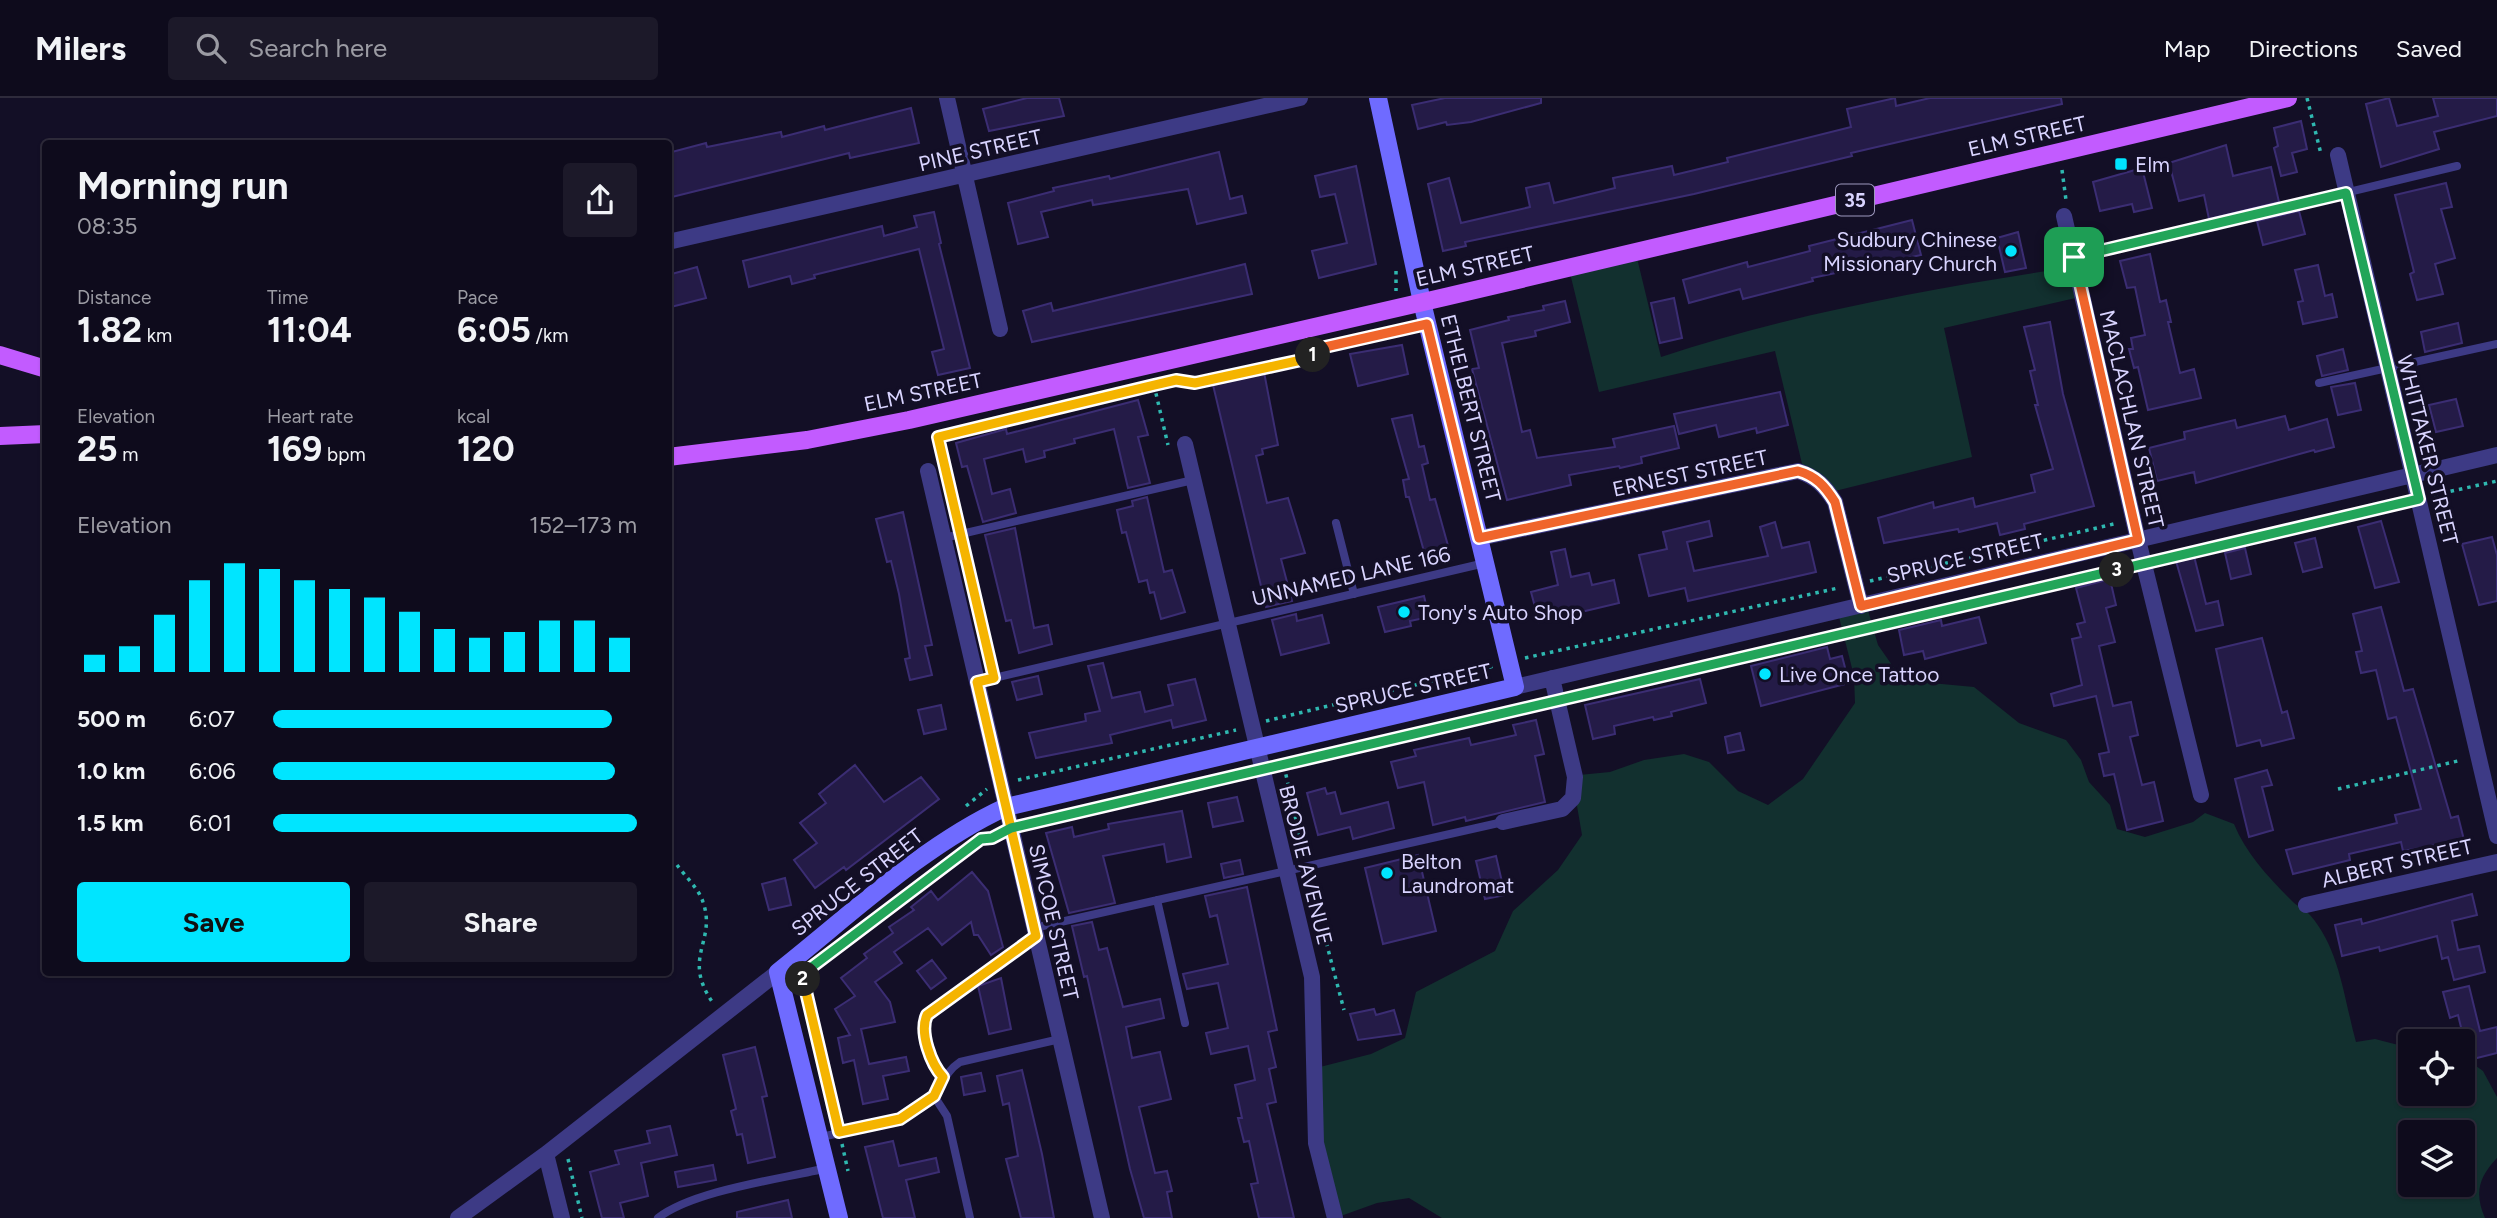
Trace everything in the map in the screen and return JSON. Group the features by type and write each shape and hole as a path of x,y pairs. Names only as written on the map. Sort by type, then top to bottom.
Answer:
{"main road":[{"name":"ELM STREET","path":"672,457 807,440 897,422 1422,302 2287,98"},
{"path":"0,355 42,368"},
{"path":"0,436 42,433"}],"street":[{"path":"947,98 1000,328"},
{"name":"PINE STREET","path":"672,241 1300,98"},
{"name":"ETHELBERT STREET","path":"1378,98 1427,324 1515,687"},
{"name":"WHITTAKER STREET","path":"2330,156 2346,193 2497,836"},
{"name":"MACLACHLAN STREET","path":"2064,216 2143,562 2201,795"},
{"name":"BRODIE AVENUE","path":"1185,444 1225,624 1312,977 1316,1143 1335,1218"},
{"name":"SPRUCE STREET","path":"458,1218 548,1161 722,1016 936,848 972,823 1006,807 2497,455"},
{"name":"SIMCOE STREET","path":"928,471 1102,1218"},
{"name":"ERNEST STREET","path":"1479,538 1798,471 1811,475 1826,488 1835,502 1861,606"},
{"path":"1503,822 1562,810 1573,798 1574,777 1552,678"},
{"name":"ALBERT STREET","path":"2306,905 2497,862"},
{"path":"778,972 839,1218"},
{"path":"548,1161 562,1218"}],"lane":[{"path":"2074,257 2457,166"},
{"path":"2319,383 2497,344"},
{"path":"944,538 1193,480"},
{"path":"1336,523 1354,594"},
{"name":"UNNAMED LANE 166","path":"977,682 1485,563"},
{"path":"943,1077 934,1064 924,1029 927,1015 1035,932 1157,900 1503,822"},
{"path":"1157,900 1185,1023"},
{"path":"820,1137 900,1119 934,1096 943,1077 960,1062 1060,1038"},
{"path":"934,1096 947,1116 970,1218"},
{"path":"658,1218 685,1203 827,1168"}],"path":[{"path":"2307,98 2330,156"},
{"path":"2057,152 2067,191 2064,216"},
{"path":"946,473 938,437 1176,380 1195,383 1306,359 1325,347 1427,324"},
{"path":"1011,828 1262,772 2143,562 2497,481"},
{"path":"2338,789 2479,756"},
{"path":"1284,766 1306,866 1344,1010"},
{"path":"1015,767 1018,780"},
{"path":"852,936 970,848"},
{"path":"677,865 704,903 706,930 697,971 701,985 722,1016"},
{"path":"783,991 809,969"},
{"path":"803,975 803,988 850,1181"},
{"path":"548,1161 570,1152 568,1159 582,1218"}],"green space":[{"path":"1636,254 1661,357 1762,327 1865,303 2073,267 2080,297 1944,328 1972,457 1831,492 1803,468 1775,351 1599,392 1569,269"},
{"path":"1867,607 1878,645 1894,668 1920,682 1974,687 2019,723 2066,740 2081,760 2089,782 2110,805 2117,829 2145,837 2193,822 2205,813 2234,824 2259,866 2320,928 2335,959 2356,1042 2375,1039 2398,1045 2398,1106 2475,1106 2475,1065 2483,1071 2497,1097 2497,1158 2482,1179 2479,1193 2485,1218 1442,1218 1409,1198 1377,1203 1338,1217 1318,1143 1316,1068 1371,1054 1405,1038 1416,992 1495,951 1513,911 1558,870 1582,835 1576,800 1579,775 1610,772 1644,760 1684,754 1709,762 1738,791 1768,805 1803,779 1855,703 1854,676 1838,613"}],"building":[{"path":"1027,98 1059,98 1064,116 989,131 983,109"},
{"path":"1445,98 1541,98 1541,103 1471,122 1447,125 1446,122 1418,129 1412,105"},
{"path":"1895,98 1896,106 1930,98 2061,98 2062,104 1851,153 1852,156 1694,194 1465,242 1466,246 1443,251 1428,184 1449,178 1461,223 1530,207 1526,188 1549,183 1554,203 1615,188 1613,178 1672,166 1674,175 1728,162 1727,158 1851,127 1847,109"},
{"path":"2389,98 2397,126 2438,116 2433,98 2497,98 2497,116 2434,132 2439,149 2381,167 2366,104"},
{"path":"911,108 919,143 850,158 849,153 672,197 672,152 706,143 707,147 781,132 782,137 824,126 825,130"},
{"path":"2301,121 2307,149 2292,153 2297,172 2281,176 2274,148 2278,146 2274,128"},
{"path":"2226,145 2233,176 2271,167 2279,202 2209,219 2204,195 2179,201 2169,163"},
{"path":"1219,152 1230,199 1242,196 1246,213 1197,224 1188,189 1093,205 1092,200 1041,212 1048,237 1018,244 1008,203 1054,191 1053,188 1109,176 1110,179"},
{"path":"1356,166 1376,264 1319,278 1312,251 1347,243 1335,194 1320,197 1315,176"},
{"path":"2142,168 2152,208 2134,212 2132,204 2100,211 2093,182"},
{"path":"2446,183 2452,207 2441,209 2455,258 2435,264 2443,294 2417,300 2410,274 2414,272 2395,195"},
{"path":"2299,211 2305,234 2263,245 2257,221"},
{"path":"934,212 941,243 939,244 970,368 938,375 932,352 944,349 919,249 814,275 815,278 792,284 790,276 749,287 743,261 882,226 884,236 917,227 914,216"},
{"path":"1912,220 1921,255 1812,278 1813,281 1743,299 1740,289 1689,303 1683,280 1747,262 1748,267 1810,251 1809,246"},
{"name":"Sudbury Chinese Missionary Church","path":"2018,232 2026,268 2005,272 1997,238"},
{"path":"2150,254 2160,302 2166,300 2171,322 2168,322 2180,373 2194,369 2201,398 2148,410 2138,367 2134,368 2129,349 2133,349 2131,338 2145,335 2135,287 2127,288 2120,261"},
{"path":"1245,264 1252,294 1032,342 1023,311 1051,303 1053,311"},
{"path":"2318,265 2325,296 2332,294 2337,317 2303,324 2298,302 2303,301 2295,270"},
{"path":"697,267 706,298 672,307 672,274"},
{"path":"1674,298 1682,338 1660,343 1651,303"},
{"path":"1565,301 1570,322 1535,331 1536,336 1502,343 1522,432 1530,430 1537,458 1615,447 1613,439 1674,426 1679,448 1641,457 1642,463 1569,475 1571,485 1507,500 1472,369 1479,368 1470,330 1509,320 1508,317 1544,310 1543,306"},
{"path":"2050,322 2063,394 2094,506 2024,524 2025,529 2000,535 1997,523 1959,532 1958,529 1884,543 1878,518 1933,502 1934,508 1973,498 1975,507 2035,492 2031,475 2053,469 2035,405 2038,405 2030,371 2035,370 2024,327"},
{"path":"2458,323 2462,343 2425,352 2421,332"},
{"path":"1402,345 1408,374 1358,386 1350,354"},
{"path":"2343,349 2348,370 2322,376 2317,356"},
{"path":"1264,372 1278,445 1262,449 1263,454 1256,456 1267,503 1288,498 1305,553 1281,559 1292,601 1266,607 1213,385"},
{"path":"2355,383 2361,410 2338,415 2331,387"},
{"path":"1780,392 1788,425 1757,433 1756,428 1719,437 1716,425 1679,434 1674,414"},
{"path":"2456,399 2463,426 2436,432 2429,405"},
{"path":"1138,400 1148,435 1138,437 1150,483 1128,488 1114,429 1074,439 1075,443 1044,451 1045,457 1026,462 1023,449 984,459 992,494 1010,489 1016,513 983,522 967,466 962,467 956,443 1006,429 1007,434"},
{"path":"1412,415 1419,447 1424,446 1428,463 1422,465 1430,500 1435,499 1452,560 1428,566 1409,497 1406,497 1403,480 1409,479 1392,419"},
{"path":"2285,416 2289,430 2327,419 2334,447 2315,452 2314,450 2196,483 2194,472 2157,481 2149,448 2185,439 2184,432 2235,420 2237,428"},
{"path":"1147,497 1164,572 1172,570 1185,612 1161,619 1154,592 1150,593 1147,580 1139,582 1126,532 1122,533 1117,510 1133,506 1132,501"},
{"path":"903,512 932,645 925,646 932,675 910,680 905,659 910,658 899,594 876,519"},
{"path":"1709,521 1712,536 1687,542 1694,571 1768,556 1760,527 1775,522 1782,548 1809,542 1816,572 1688,601 1685,588 1649,596 1639,555 1667,549 1663,532"},
{"path":"2381,521 2399,582 2375,588 2358,527"},
{"path":"1015,528 1034,628 1048,625 1052,644 1019,653 1011,620 1006,621 985,535"},
{"path":"2492,537 2497,555 2497,601 2479,605 2462,544"},
{"path":"2315,538 2322,567 2303,572 2295,543"},
{"path":"2245,548 2251,574 2231,579 2225,553"},
{"path":"1565,549 1571,577 1589,573 1592,585 1614,580 1619,603 1539,622 1531,592 1558,585 1551,552"},
{"path":"2194,556 2206,604 2218,601 2223,625 2196,631 2176,561"},
{"path":"2110,579 2116,605 2106,608 2115,642 2099,646 2113,706 2131,702 2138,735 2130,737 2142,785 2154,782 2163,821 2127,830 2114,774 2104,776 2099,754 2109,752 2096,696 2054,706 2051,694 2082,685 2072,639 2081,637 2077,624 2085,622 2076,588"},
{"name":"Tony's Auto Shop","path":"1424,596 1429,617 1410,621 1411,626 1385,632 1378,607"},
{"path":"2381,607 2404,691 2413,689 2451,818 2458,816 2464,840 2403,851 2401,842 2349,854 2350,860 2293,874 2286,850 2397,823 2395,815 2421,809 2396,717 2388,719 2376,670 2361,673 2356,652 2362,651 2353,614"},
{"path":"1296,614 1297,621 1322,615 1329,643 1281,655 1272,620"},
{"path":"1979,617 1986,643 1925,659 1923,651 1904,655 1899,630 1941,620 1942,626"},
{"path":"2262,638 2282,713 2287,711 2294,738 2262,746 2260,740 2237,746 2216,649"},
{"path":"1827,647 1830,659 1842,656 1849,683 1761,706 1751,666"},
{"path":"1103,663 1112,698 1140,692 1145,712 1173,705 1168,685 1195,679 1206,720 1173,728 1171,720 1110,735 1112,743 1036,758 1029,733 1086,721 1085,714 1100,711 1088,666"},
{"path":"1038,676 1042,694 1017,700 1012,682"},
{"path":"1700,679 1706,703 1671,712 1672,716 1654,720 1653,717 1614,726 1615,734 1593,739 1585,705"},
{"path":"941,705 946,729 924,734 918,710"},
{"path":"1536,720 1544,754 1535,756 1545,802 1466,821 1465,817 1433,825 1424,782 1398,788 1391,762 1416,756 1414,750 1469,738 1471,745 1516,735 1513,725"},
{"path":"1740,733 1744,750 1728,753 1725,737"},
{"path":"855,765 884,802 921,777 939,799 846,870 844,867 815,888 794,860 817,843 800,823 826,803 819,794"},
{"path":"2267,770 2272,785 2262,787 2273,830 2249,837 2235,779"},
{"path":"1325,788 1327,794 1335,792 1341,814 1388,802 1394,828 1353,839 1350,827 1318,835 1307,793"},
{"path":"1237,797 1243,821 1213,827 1208,803"},
{"path":"1182,811 1191,857 1167,862 1164,844 1103,856 1115,903 1069,913 1046,833 1072,827 1074,837 1109,829 1108,824"},
{"path":"1418,855 1436,931 1383,944 1365,868"},
{"path":"1496,856 1505,895 1485,899 1476,861"},
{"path":"1240,860 1243,874 1224,878 1221,864"},
{"path":"972,872 988,891 1003,947 991,955 978,935 974,935 971,922 942,945 928,928 894,952 902,963 875,982 890,1002 895,1022 861,1029 869,1064 906,1057 909,1071 883,1076 888,1099 863,1104 854,1060 843,1063 838,1038 850,1035 835,1009 855,996 841,978 867,958 864,954 893,933 889,927 914,910 911,907 931,891 938,900"},
{"path":"785,878 791,905 769,910 762,884"},
{"path":"1247,887 1277,1030 1268,1032 1276,1067 1269,1069 1276,1102 1267,1104 1294,1218 1259,1218 1251,1184 1258,1183 1249,1141 1244,1142 1238,1118 1242,1118 1235,1085 1255,1080 1248,1046 1211,1054 1206,1033 1228,1028 1218,983 1187,989 1183,974 1228,964 1217,915 1210,917 1205,896"},
{"path":"2472,894 2477,915 2452,921 2458,950 2479,946 2485,972 2454,980 2448,957 2442,959 2437,936 2380,951 2379,947 2342,956 2335,925 2361,919 2362,924"},
{"path":"1092,922 1099,950 1107,948 1123,1007 1160,999 1164,1018 1126,1027 1132,1058 1160,1052 1171,1099 1139,1107 1155,1173 1167,1171 1172,1191 1167,1192 1172,1218 1144,1218 1130,1169 1087,976 1084,977 1072,926"},
{"path":"932,960 946,978 931,989 917,971"},
{"path":"1001,978 1011,1029 989,1034 978,986"},
{"path":"2469,986 2480,1031 2497,1027 2497,1053 2475,1058 2475,1029 2461,1029 2458,1015 2450,1018 2443,992"},
{"path":"1374,1009 1376,1015 1394,1010 1401,1034 1358,1040 1350,1014"},
{"path":"755,1047 767,1096 762,1097 775,1157 748,1163 742,1134 737,1135 731,1111 736,1109 723,1055"},
{"path":"1022,1070 1054,1218 1021,1218 1006,1159 1018,1156 1009,1103 1003,1105 997,1076"},
{"path":"981,1073 985,1091 964,1095 961,1077"},
{"path":"670,1126 677,1155 641,1163 648,1196 620,1203 624,1218 602,1218 590,1172 619,1164 615,1151 650,1143 647,1131"},
{"path":"893,1141 899,1166 936,1158 939,1172 906,1180 915,1218 883,1218 865,1147"},
{"path":"713,1165 716,1180 678,1187 675,1172"},
{"path":"788,1200 792,1218 737,1218 737,1212"}],"place":[{"name":"Elm","path":"2121,164"},
{"name":"Sudbury Chinese Missionary Church","path":"2011,251"},
{"name":"Tony's Auto Shop","path":"1404,612"},
{"name":"Live Once Tattoo","path":"1765,674"},
{"name":"Belton Laundromat","path":"1387,873"}],"route":[{"path":"2074,257 2138,540 1861,606 1835,502 1826,488 1811,475 1798,471 1479,538 1427,324 1325,347 1306,359 1195,383 1176,380 938,437 994,678 977,682 1011,828 1036,936 927,1015 923,1022 924,1029 934,1064 943,1077 934,1096 900,1119 839,1132 803,988 803,975 981,839 992,838 1011,828 1262,772 2419,499 2346,193 2074,257"}]}
